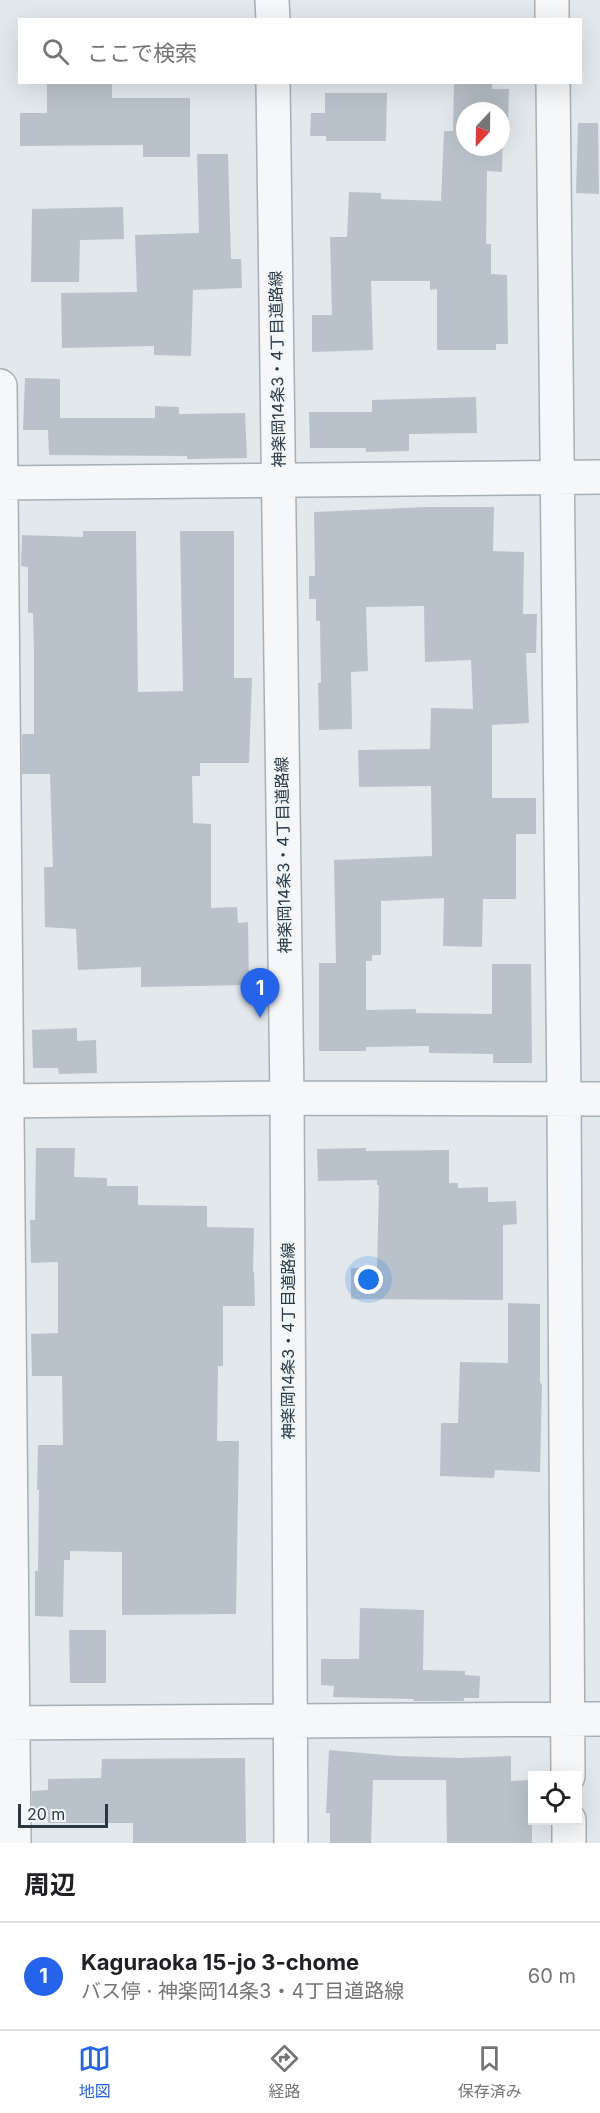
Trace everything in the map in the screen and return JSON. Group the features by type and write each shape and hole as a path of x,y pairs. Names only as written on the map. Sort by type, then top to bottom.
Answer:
{"street":[{"path":"272,0 273,18"},
{"path":"552,0 552,18"},
{"name":"神楽岡14条3・4丁目道路線","path":"273,84 287,1098 291,1843"},
{"path":"553,84 564,1100 568,1771"},
{"path":"0,386 7,1723 14,1843"},
{"path":"1,483 600,477"},
{"path":"4,1101 287,1098 600,1099"},
{"path":"7,1723 600,1719"},
{"path":"569,1825 569,1843"}],"building":[{"path":"47,84 112,84 112,98 190,98 190,157 143,157 143,145 20,146 20,113 47,113"},
{"path":"454,84 492,84 492,89 509,89 509,102 456,102 456,156 502,156 502,172 487,171 486,244 491,244 491,274 507,275 508,344 496,344 496,350 437,350 437,289 430,290 430,281 371,281 373,350 312,352 312,315 332,315 330,237 347,237 349,192 381,193 381,199 441,201 444,131 453,131"},
{"path":"325,93 387,93 386,141 326,141 326,136 310,136 311,113 325,113"},
{"path":"578,123 598,123 599,194 576,193"},
{"path":"197,154 228,154 231,259 241,259 242,288 193,290 191,356 154,355 154,346 62,348 61,293 137,292 135,235 199,233"},
{"path":"123,207 124,239 80,240 79,282 31,282 32,209"},
{"path":"25,378 60,379 60,418 155,418 155,406 179,407 179,414 245,413 247,458 187,459 187,456 49,455 48,430 23,430"},
{"path":"476,397 477,433 409,434 409,451 366,452 366,448 310,448 309,412 372,412 372,400"},
{"path":"427,507 494,507 493,551 524,552 523,614 537,614 536,653 526,653 529,723 492,725 492,798 536,798 536,834 516,834 516,899 483,899 482,947 443,946 444,898 381,901 381,955 372,955 372,961 366,961 366,1010 416,1009 416,1013 492,1014 492,964 531,964 532,1063 493,1063 493,1054 429,1053 429,1046 366,1047 366,1051 319,1051 319,963 336,963 334,860 432,856 431,786 359,787 358,750 430,749 431,708 473,709 471,660 425,662 424,606 366,607 368,671 351,672 352,729 319,730 320,621 316,621 316,599 309,599 309,576 315,576 314,512"},
{"path":"83,531 136,531 138,692 183,691 180,531 234,531 234,678 252,678 249,763 200,763 200,776 192,776 193,823 211,824 211,908 237,907 238,923 248,922 249,985 141,987 141,967 78,970 76,929 45,927 44,867 53,867 50,774 22,774 22,734 34,734 34,653 33,613 28,613 28,567 21,566 22,535 83,537"},
{"path":"77,1028 77,1041 96,1040 97,1073 59,1074 58,1068 33,1068 32,1030"},
{"path":"36,1148 75,1148 74,1177 107,1178 107,1186 138,1186 138,1205 207,1206 207,1227 254,1228 255,1306 223,1306 223,1366 218,1366 217,1441 239,1441 236,1614 122,1615 122,1552 70,1551 70,1560 64,1560 63,1617 35,1616 35,1571 38,1571 38,1445 63,1445 62,1376 32,1376 31,1334 58,1333 58,1262 31,1263 30,1220 35,1220"},
{"path":"366,1148 366,1151 449,1150 449,1183 458,1183 458,1188 488,1187 488,1202 516,1201 517,1224 503,1225 503,1300 351,1299 351,1268 377,1268 379,1185 377,1185 377,1180 318,1181 317,1149"},
{"path":"508,1303 540,1304 540,1383 542,1384 540,1472 495,1470 494,1478 440,1476 441,1423 458,1423 460,1362 508,1363"},
{"path":"360,1608 424,1610 423,1670 465,1671 465,1675 480,1676 479,1698 464,1698 464,1701 414,1701 413,1699 333,1697 334,1686 321,1685 321,1659 359,1659"},
{"path":"69,1630 106,1630 106,1683 70,1683"},
{"path":"329,1750 397,1756 461,1758 511,1756 511,1781 528,1780 528,1825 532,1825 532,1843 447,1843 446,1780 373,1780 371,1843 330,1843 330,1813 326,1813"},
{"path":"245,1758 246,1843 133,1843 133,1823 48,1823 48,1813 32,1813 32,1791 48,1790 48,1779 101,1778 102,1759"}],"place":[{"name":"Kaguraoka 15-jo 3-chome","path":"260,1018"}]}
